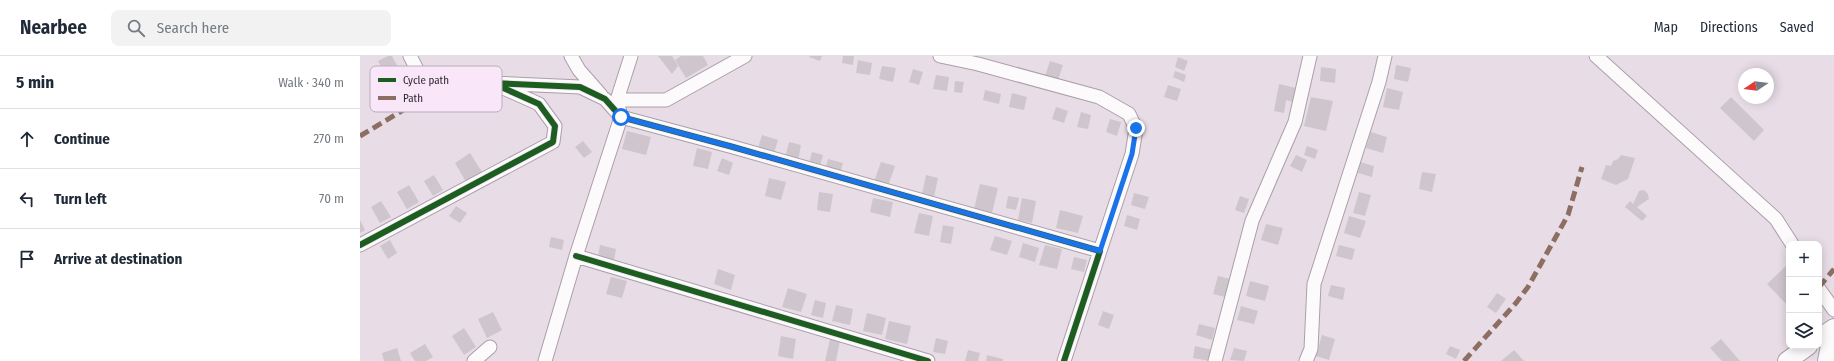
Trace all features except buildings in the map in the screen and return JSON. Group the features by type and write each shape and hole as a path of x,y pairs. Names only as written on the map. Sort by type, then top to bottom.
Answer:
{"main road":[{"path":"1822,336 1834,329"},
{"path":"1828,361 1834,329"},
{"path":"1787,361 1804,349"}],"street":[{"path":"410,56 415,66"},
{"path":"571,56 579,70 611,100 621,117 741,149 1100,251"},
{"path":"611,100 630,56"},
{"path":"502,83 580,87 611,100 666,100 745,56"},
{"path":"940,56 978,64 1099,97 1129,114 1136,128 1132,154 1064,361"},
{"path":"1215,361 1252,221 1295,122 1310,56"},
{"path":"1306,361 1311,349 1314,284 1379,82 1385,56"},
{"path":"1596,56 1776,219 1790,241"},
{"path":"360,245 553,142 555,126 539,104 502,87"},
{"path":"545,361 576,256 621,117"},
{"path":"576,256 928,361"},
{"path":"1822,293 1834,310"},
{"path":"474,361 490,347"}],"marked path":[{"path":"360,136 400,112"},
{"path":"1464,361 1516,303 1528,287 1568,215 1582,167"},
{"path":"1822,283 1834,269"}],"cycle path":[{"path":"502,83 580,87 605,99 621,117 733,147 1100,251 1064,361"},
{"path":"360,245 553,142 555,126 539,104 502,87"},
{"path":"576,256 928,361"}],"route":[{"path":"621,117 733,147 1100,251 1132,154 1136,128"}]}
